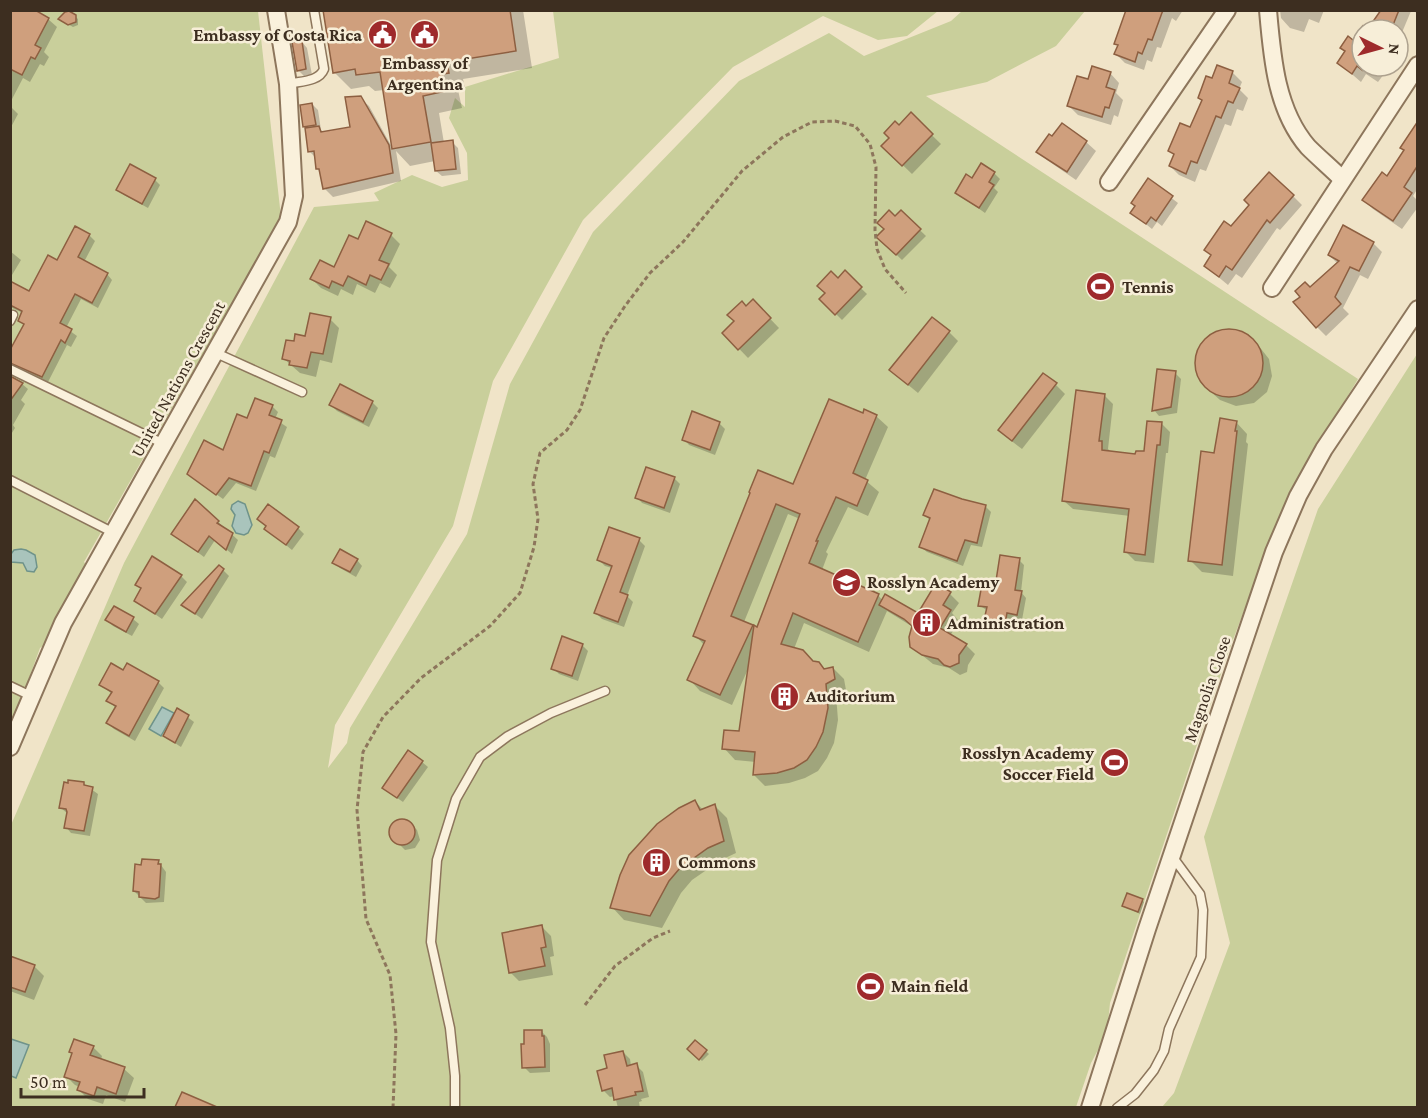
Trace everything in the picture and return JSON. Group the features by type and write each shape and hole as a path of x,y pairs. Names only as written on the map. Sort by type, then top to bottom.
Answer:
{"street":[{"name":"United Nations Crescent","path":"10,747 63,623 288,222 294,196 288,84 276,10"},
{"path":"1109,182 1227,10"},
{"path":"1268,10 1276,78 1290,120 1308,146 1342,179"},
{"path":"1272,288 1418,64"},
{"name":"Magnolia Close","path":"1090,1107 1274,552 1298,496 1324,449 1418,309"}],"lane":[{"path":"288,84 322,75 324,69 314,10"},
{"path":"216,353 302,392"},
{"path":"10,369 165,444"},
{"path":"10,480 114,533"},
{"path":"10,686 31,696"},
{"path":"455,1107 455,1076 450,1028 431,942 437,860 456,799 480,757 499,743 551,713 605,691"},
{"path":"1117,1107 1135,1094 1154,1070 1164,1051 1169,1029 1201,957 1203,910 1200,894 1172,856"}],"path":[{"path":"393,1107 396,1034 390,975 366,919 357,810 363,752 384,717 421,678 490,626 519,593 534,547 538,519 533,484 540,453 567,430 580,411 604,338 650,273 683,242 742,171 783,137 812,122 835,121 855,126 870,144 876,167 877,249 885,269 906,293"},
{"path":"585,1005 615,966 653,938 670,931"}],"green space":[{"path":"11,11 258,11 281,217 84,562 88,567 48,642 40,648 11,728"},
{"name":"Rosslyn Academy","path":"553,11 938,11 907,36 878,40 823,16 733,67 583,220 493,381 453,526 335,725 328,768 347,743 350,728 467,534 510,384 593,232 739,81 829,33 864,56 951,21 962,11 1085,11 1056,46 987,82 926,96 1358,379 1288,495 1228,653 1110,1003 1107,1033 1091,1063 1076,1107 11,1108 11,825 124,563 314,207 379,201 374,193 412,175 442,187 468,180 467,153 449,118 455,98 465,107 465,87 559,58"},
{"path":"1417,354 1417,1107 1162,1107 1174,1093 1230,943 1204,837 1318,509"}],"water":[{"path":"238,501 245,504 252,525 248,533 244,535 236,533 232,526 235,515 231,509 232,505"},
{"path":"21,549 35,555 37,567 34,572 27,571 23,563 11,562 11,554 14,550"},
{"path":"162,707 174,713 161,736 149,729"},
{"path":"11,1039 29,1045 16,1078 11,1076"}],"building":[{"path":"10,10 35,10 49,18 35,45 41,48 35,59 31,57 22,75 10,69"},
{"path":"323,10 510,10 516,51 447,62 449,73 442,74 446,91 423,96 431,142 392,149 380,72 356,75 355,69 333,73"},
{"path":"1126,10 1163,10 1152,40 1148,39 1142,54 1138,52 1135,62 1114,54 1118,45 1114,44"},
{"path":"1381,10 1399,10 1396,18 1375,18"},
{"path":"69,11 76,15 76,22 68,25 58,19"},
{"path":"1348,36 1350,38 1350,73 1337,63 1345,51 1340,48"},
{"path":"302,41 306,69 297,71 292,42"},
{"path":"1217,65 1233,71 1229,83 1240,88 1233,103 1228,101 1221,118 1216,116 1197,163 1191,161 1186,174 1169,166 1174,154 1168,151 1180,123 1190,127 1202,100 1198,98 1206,76 1212,78"},
{"path":"1092,66 1111,72 1106,87 1115,90 1109,108 1105,107 1102,117 1067,106 1077,76 1088,79"},
{"path":"361,96 389,145 393,173 323,189 319,169 316,169 314,151 308,152 305,128 319,126 321,132 350,127 345,97"},
{"path":"312,103 316,125 303,127 300,105"},
{"path":"911,112 933,134 902,166 881,146 889,138 884,133 895,121 899,125"},
{"path":"1418,121 1418,165 1404,187 1412,193 1393,221 1362,200 1382,172 1387,176 1404,150 1400,148"},
{"path":"1062,123 1087,141 1067,172 1036,152 1049,134 1052,136"},
{"path":"453,140 456,169 435,171 431,143"},
{"path":"981,163 995,172 989,182 994,185 979,208 955,193 966,174 972,178"},
{"path":"130,164 156,178 142,204 116,190"},
{"path":"1269,172 1294,195 1270,223 1267,220 1232,270 1226,266 1219,277 1204,266 1211,255 1204,250 1224,221 1231,226 1249,205 1244,200"},
{"path":"1148,178 1173,196 1156,221 1151,217 1146,224 1130,213 1135,206 1131,203"},
{"path":"889,210 895,216 901,210 921,229 896,255 876,237 884,229 877,223"},
{"path":"366,221 392,233 379,260 389,264 381,280 370,275 366,285 348,276 343,286 332,281 329,288 310,279 320,260 334,267 349,235 358,239"},
{"path":"1343,225 1374,242 1359,271 1350,267 1335,297 1341,304 1316,328 1293,302 1300,297 1295,291 1305,282 1310,287 1339,261 1328,255"},
{"path":"75,226 90,234 78,257 108,273 92,303 75,294 60,323 72,329 65,343 61,340 42,377 10,363 10,350 24,324 18,321 22,311 10,305 10,281 29,291 48,255 57,260"},
{"path":"845,270 862,287 835,315 819,299 825,293 817,286 831,271 838,278"},
{"path":"753,299 771,318 738,350 722,333 734,321 727,315 742,301 746,306"},
{"path":"310,313 331,317 323,354 311,352 307,368 289,365 290,361 282,359 286,340 294,341 295,334 305,336"},
{"path":"932,317 950,331 908,385 889,370"},
{"path":"1229,329 1242,332 1253,339 1260,350 1263,363 1260,376 1253,387 1242,394 1229,397 1216,394 1205,387 1198,376 1195,363 1198,350 1205,339 1216,332"},
{"path":"1157,369 1176,371 1171,407 1152,411"},
{"path":"1043,373 1057,383 1012,441 998,430"},
{"path":"10,376 23,383 10,401"},
{"path":"340,384 373,401 363,422 329,405"},
{"path":"1076,390 1105,394 1099,441 1102,441 1102,450 1135,454 1136,451 1144,451 1147,421 1162,422 1160,445 1157,445 1145,555 1124,552 1129,509 1062,501"},
{"path":"255,398 273,405 269,415 282,420 269,453 264,451 251,486 229,478 216,495 187,474 204,440 223,450 237,414 247,418"},
{"path":"829,399 863,413 864,409 877,415 853,473 868,480 857,506 836,497 816,541 818,541 809,563 879,594 858,642 793,613 781,644 803,650 813,661 819,662 824,669 833,667 835,679 826,684 828,708 823,732 807,760 794,768 777,773 753,775 755,752 722,749 724,730 739,731 754,625 757,627 800,514 776,504 731,616 753,625 720,695 687,680 705,641 693,636 758,470 793,484"},
{"path":"692,411 720,422 710,450 682,440"},
{"path":"1220,418 1237,421 1222,565 1188,561 1201,451 1214,453"},
{"path":"646,467 675,477 664,508 635,498"},
{"path":"934,489 986,505 977,543 965,540 957,561 919,547 930,518 923,515"},
{"path":"195,499 219,521 217,523 233,533 226,550 209,536 198,552 171,534"},
{"path":"268,504 299,527 286,545 264,529 266,526 257,519"},
{"path":"609,527 640,538 620,592 628,595 618,622 594,613 612,566 597,560"},
{"path":"340,549 358,559 350,572 332,563"},
{"path":"1000,555 1020,558 1015,590 1022,591 1017,615 1007,613 1005,624 984,620 987,607 978,606 982,584 995,587"},
{"path":"152,556 182,575 155,614 134,601 141,588 135,585"},
{"path":"219,565 224,569 195,614 181,605"},
{"name":"Administration","path":"936,583 951,592 943,605 951,610 940,628 967,644 959,655 959,663 950,667 910,647 909,637 912,626 879,605 885,594 918,613"},
{"path":"114,606 134,617 126,632 105,620"},
{"path":"562,636 583,644 572,676 551,669"},
{"path":"111,663 123,670 127,663 159,681 129,736 106,723 116,706 106,701 112,692 99,685"},
{"path":"177,708 189,715 175,743 163,736"},
{"path":"408,750 423,761 397,798 382,788"},
{"path":"68,780 84,782 84,785 93,787 84,831 64,828 67,812 66,809 59,808 64,782 68,783"},
{"name":"Commons","path":"695,800 700,810 715,804 724,841 708,848 680,868 669,881 650,916 610,908 629,855 657,824"},
{"path":"402,819 411,823 415,832 411,841 402,845 393,841 389,832 393,823"},
{"path":"142,859 159,860 158,864 161,864 159,897 155,899 139,897 139,892 133,891 135,864 141,865"},
{"path":"1127,893 1143,899 1138,912 1122,906"},
{"path":"542,925 546,947 541,948 545,966 509,973 502,933"},
{"path":"10,956 35,965 25,992 10,987"},
{"path":"524,1030 542,1030 545,1067 522,1068 521,1044 524,1044"},
{"path":"74,1039 94,1046 90,1055 125,1067 116,1094 97,1087 94,1096 77,1090 80,1082 64,1077"},
{"path":"695,1040 707,1050 699,1060 687,1049"},
{"path":"623,1051 627,1066 637,1063 643,1091 614,1100 612,1088 602,1091 597,1071 607,1068 604,1055"},
{"path":"182,1092 217,1107 175,1107"}],"place":[{"name":"Embassy of Argentina","path":"425,34"},
{"name":"Embassy of Costa Rica","path":"383,35"},
{"name":"Tennis","path":"1101,287"},
{"name":"Rosslyn Academy","path":"846,582"},
{"name":"Administration","path":"926,623"},
{"name":"Auditorium","path":"785,696"},
{"name":"Rosslyn Academy Soccer Field","path":"1115,763"},
{"name":"Commons","path":"657,862"},
{"name":"Main field","path":"870,986"}]}
